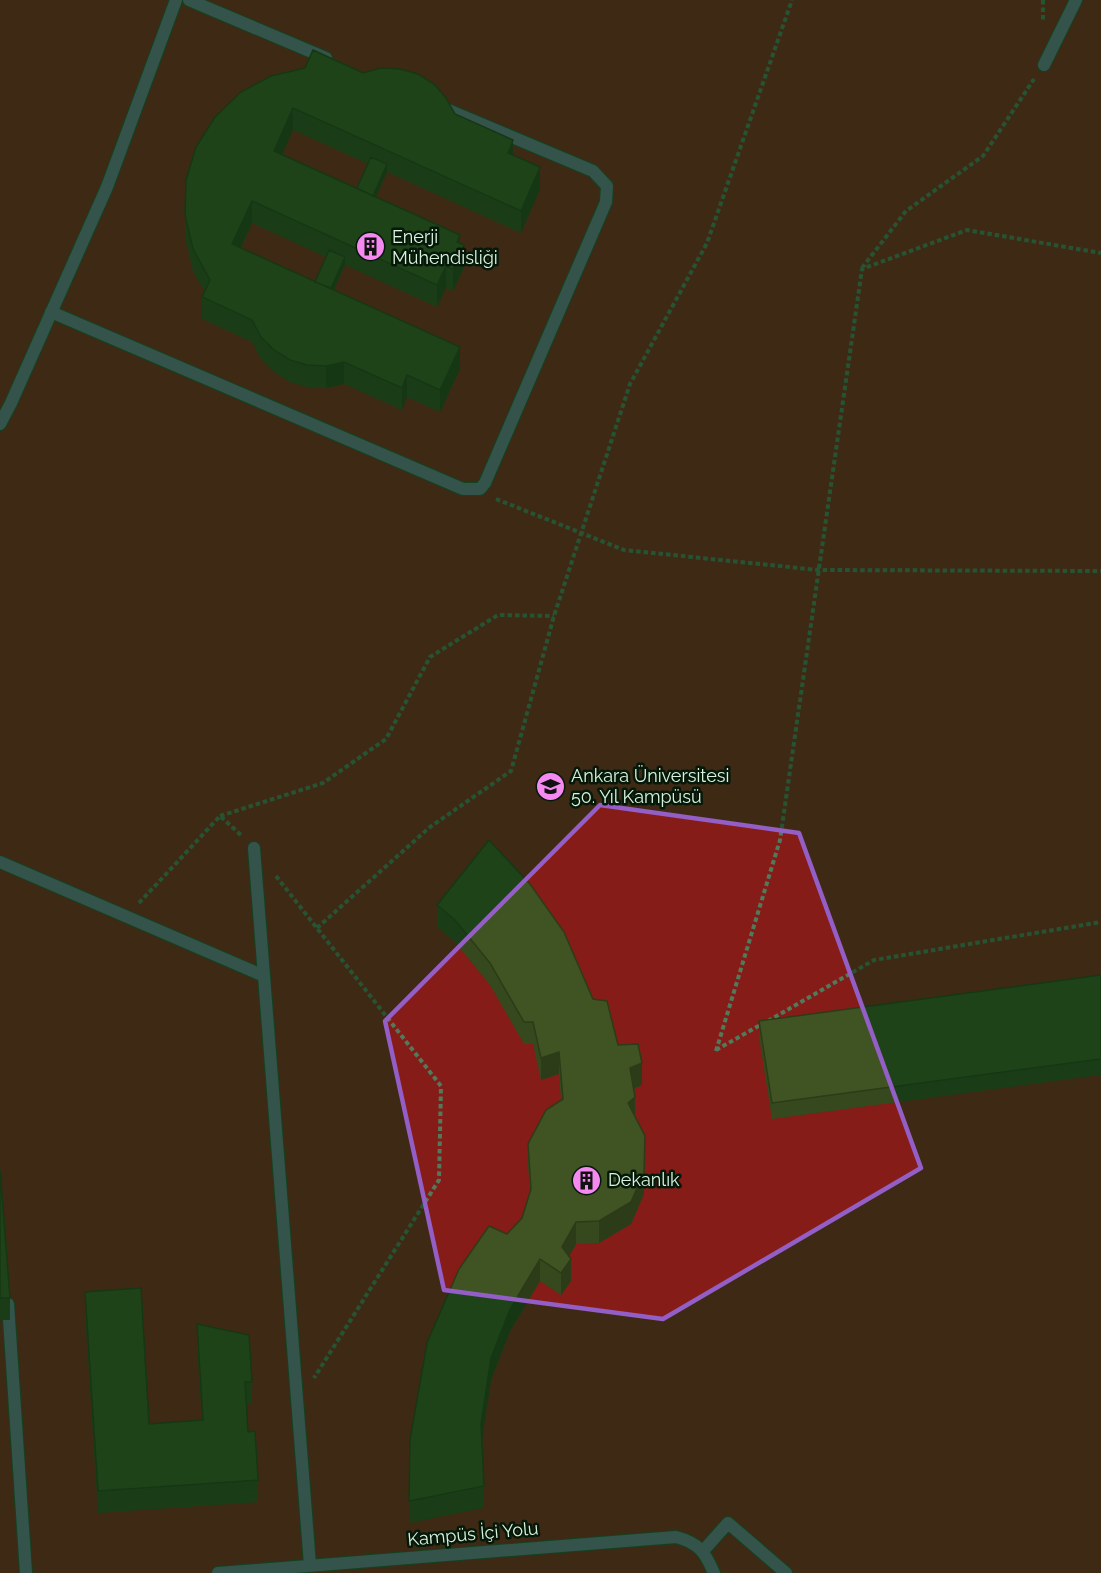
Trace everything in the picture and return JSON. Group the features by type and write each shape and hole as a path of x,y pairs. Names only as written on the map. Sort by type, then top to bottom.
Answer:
{"street":[{"path":"0,424 107,187 176,0"},
{"path":"189,0 342,65"},
{"path":"1044,65 1076,0"},
{"path":"51,312 463,489 480,489 486,483 606,202 607,186 593,171 429,102"},
{"path":"254,848 310,1566"},
{"path":"0,862 264,976"},
{"path":"8,1297 26,1573"},
{"path":"714,1573 703,1551 728,1523 786,1573"},
{"name":"Kampüs İçi Yolu","path":"218,1573 676,1537 693,1541 703,1551"}],"path":[{"path":"317,928 430,827 511,771 554,616 630,384 707,243 792,0"},
{"path":"1043,0 1043,22"},
{"path":"1044,65 983,156 906,211 862,269 780,840 716,1051 874,960 1101,922"},
{"path":"862,269 967,230 1101,253"},
{"path":"473,490 624,550 819,570 1101,572"},
{"path":"127,917 220,816 323,783 386,740 430,657 498,615 554,616"},
{"path":"220,816 254,848"},
{"path":"275,874 441,1086 439,1180 298,1404"}],"highlighted area":[{"path":"600,805 799,833 921,1168 663,1319 444,1290 385,1021"}],"shaded area":[{"name":"Ankara Üniversitesi 50. Yıl Kampüsü","path":"0,0 1101,0 1101,1573 0,1573"}],"building":[{"name":"Enerji Mühendisliği","path":"313,50 363,73 381,68 400,69 418,74 434,84 446,98 455,114 513,140 508,153 540,167 521,211 293,108 274,151 460,235 457,242 464,245 453,269 446,266 437,285 252,201 232,244 460,347 440,390 407,375 402,388 344,362 326,366 307,365 290,360 274,350 261,337 252,320 202,297 210,280 193,249 185,215 186,180 196,147 215,117 241,92 271,76 305,68"},
{"path":"371,157 387,164 373,196 357,188"},
{"path":"329,250 345,257 331,288 315,282"},
{"name":"Dekanlık","path":"489,840 530,884 564,932 593,999 607,1001 618,1045 638,1044 642,1063 630,1068 635,1097 628,1103 645,1136 644,1172 631,1202 599,1221 576,1222 562,1247 571,1259 561,1273 540,1259 510,1309 491,1358 481,1424 484,1486 409,1501 410,1440 427,1343 459,1269 489,1226 507,1234 522,1218 531,1189 528,1144 546,1110 563,1099 559,1052 541,1058 533,1022 524,1022 490,963 455,920 437,905"},
{"path":"1101,975 1101,1059 772,1103 759,1021"},
{"path":"0,1170 10,1298 0,1298"},
{"path":"141,1288 149,1424 203,1420 197,1324 249,1335 252,1382 245,1382 248,1432 255,1431 258,1480 98,1491 85,1292"}],"place":[{"name":"Enerji Mühendisliği","path":"371,247"},
{"name":"Ankara Üniversitesi 50. Yıl Kampüsü","path":"550,786"},
{"name":"Dekanlık","path":"587,1180"}]}
